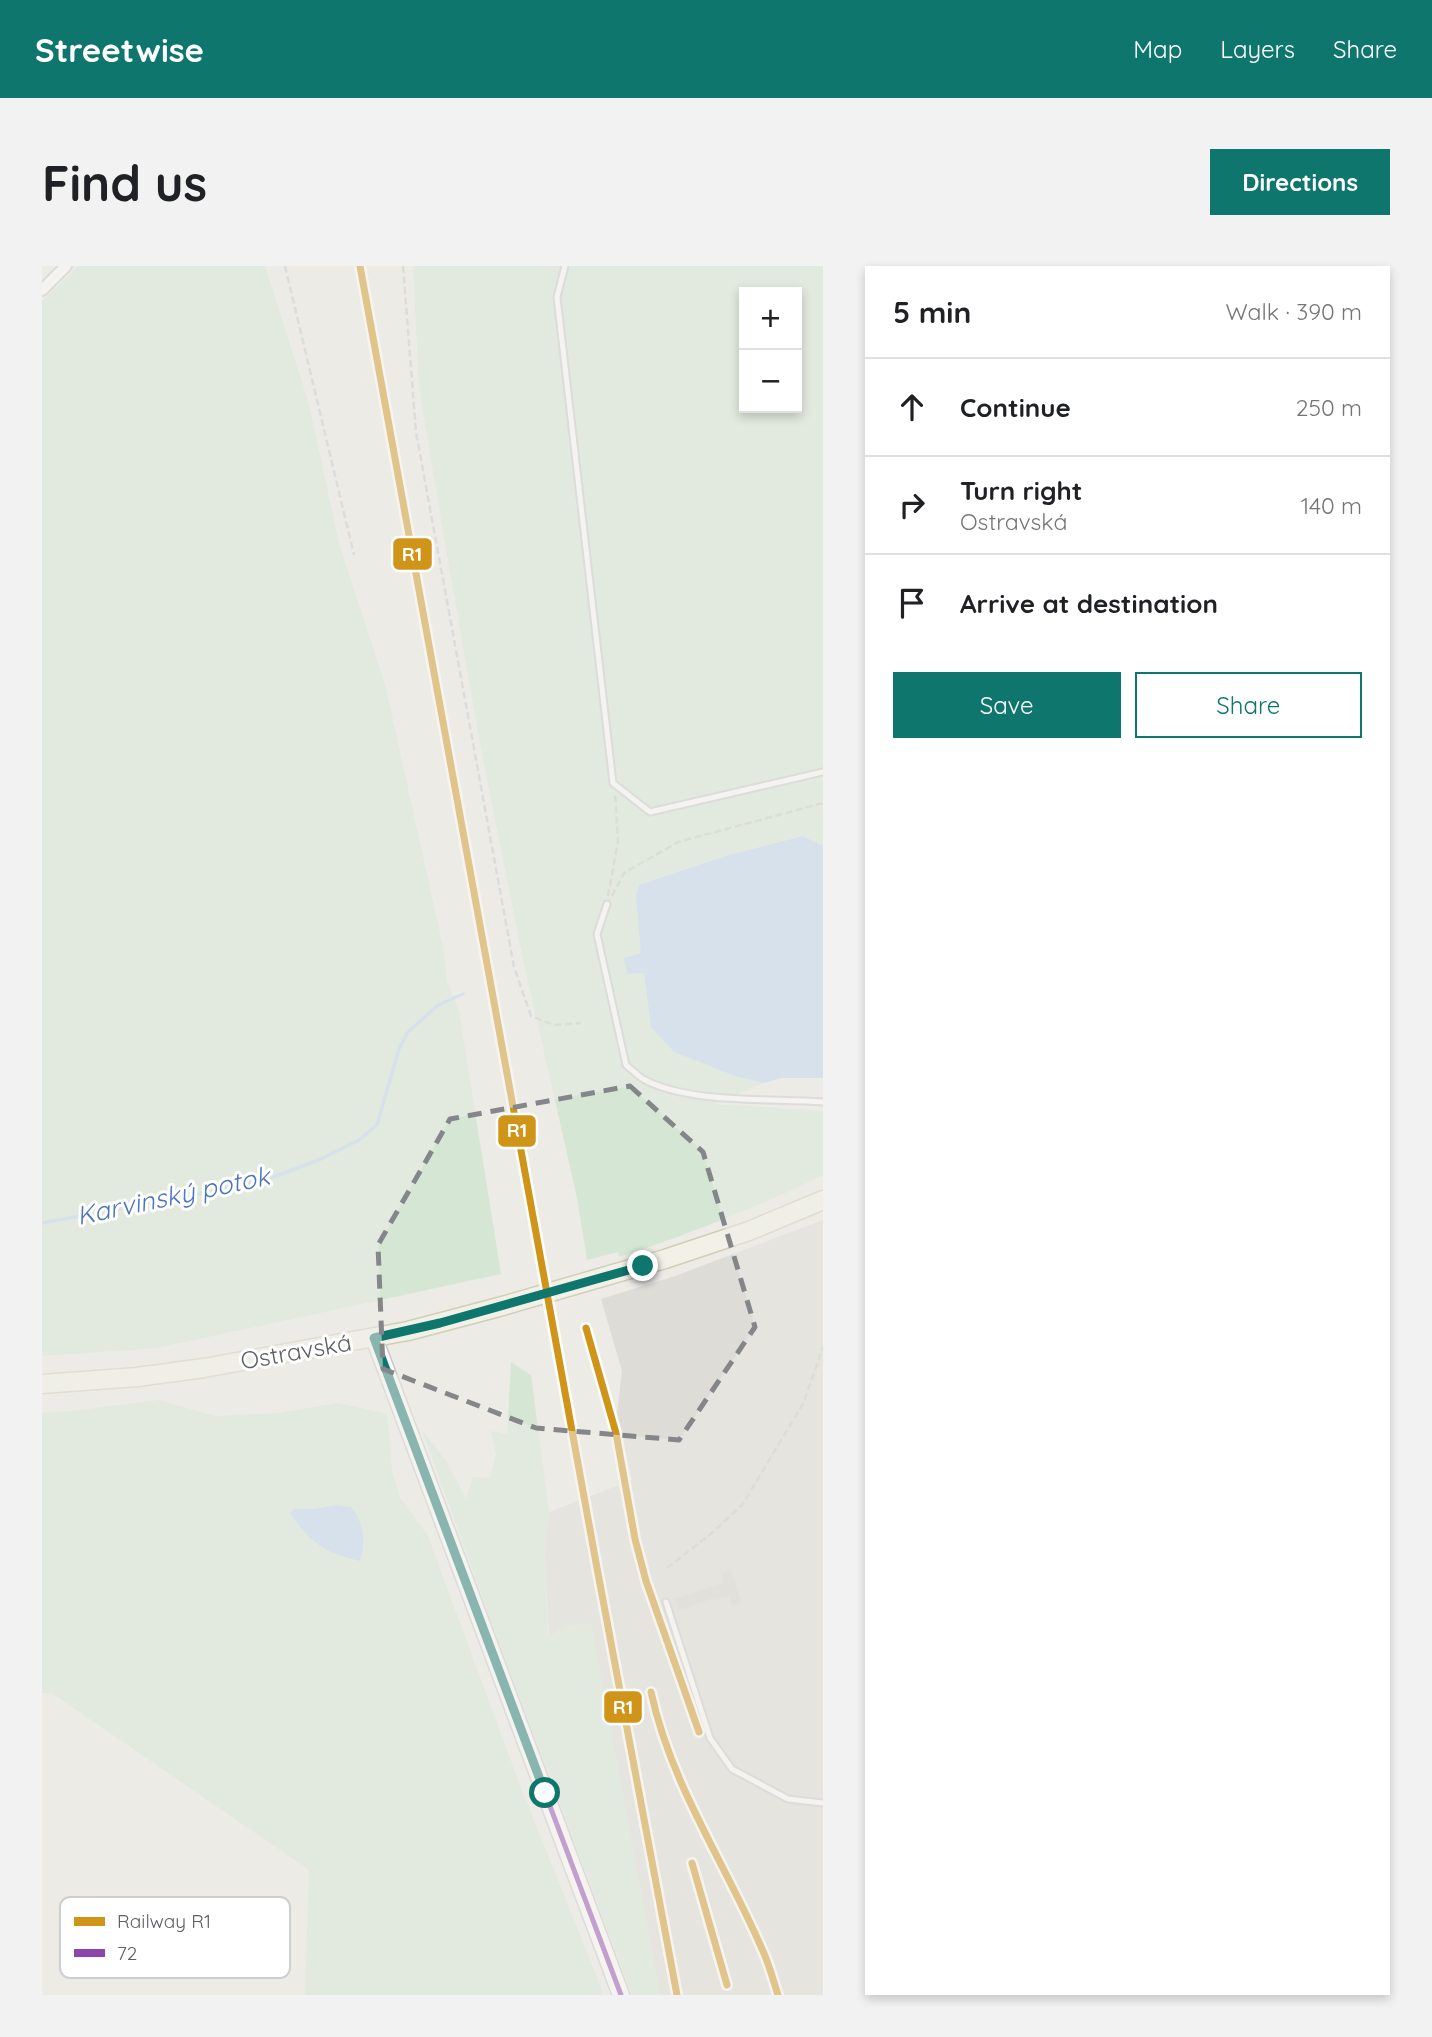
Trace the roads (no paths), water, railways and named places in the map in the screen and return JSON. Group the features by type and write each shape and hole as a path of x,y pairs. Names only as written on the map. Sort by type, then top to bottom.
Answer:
{"main road":[{"name":"Ostravská","path":"42,1384 126,1378 204,1368 374,1338 499,1307 621,1272 718,1242 823,1200"}],"street":[{"path":"42,290 66,266"},
{"path":"374,1338 621,1995"}],"lane":[{"path":"565,266 557,297 614,783 650,812 823,772"},
{"path":"607,904 597,934 626,1065 642,1078 683,1093 711,1097 823,1102"},
{"path":"666,1602 710,1738 732,1769 788,1799 823,1803"}],"water":[{"path":"803,836 823,846 823,1078 782,1078 764,1083 735,1076 674,1052 651,1027 644,973 627,974 624,958 641,953 636,896 639,885 729,855"},
{"path":"335,1505 351,1507 359,1519 363,1539 360,1561 319,1545 290,1513 295,1509"}],"waterway":[{"name":"Karvinský potok","path":"42,1223 271,1178 321,1159 359,1140 377,1125 399,1049 408,1032 438,1005 463,994"}],"rail line":[{"name":"R1","path":"360,266 677,1995"},
{"name":"R1","path":"586,1328 616,1433 635,1539 646,1581 699,1732"},
{"name":"R1","path":"651,1692 660,1726 685,1792 764,1954 778,1995"},
{"name":"R1","path":"692,1863 727,1985"}]}
